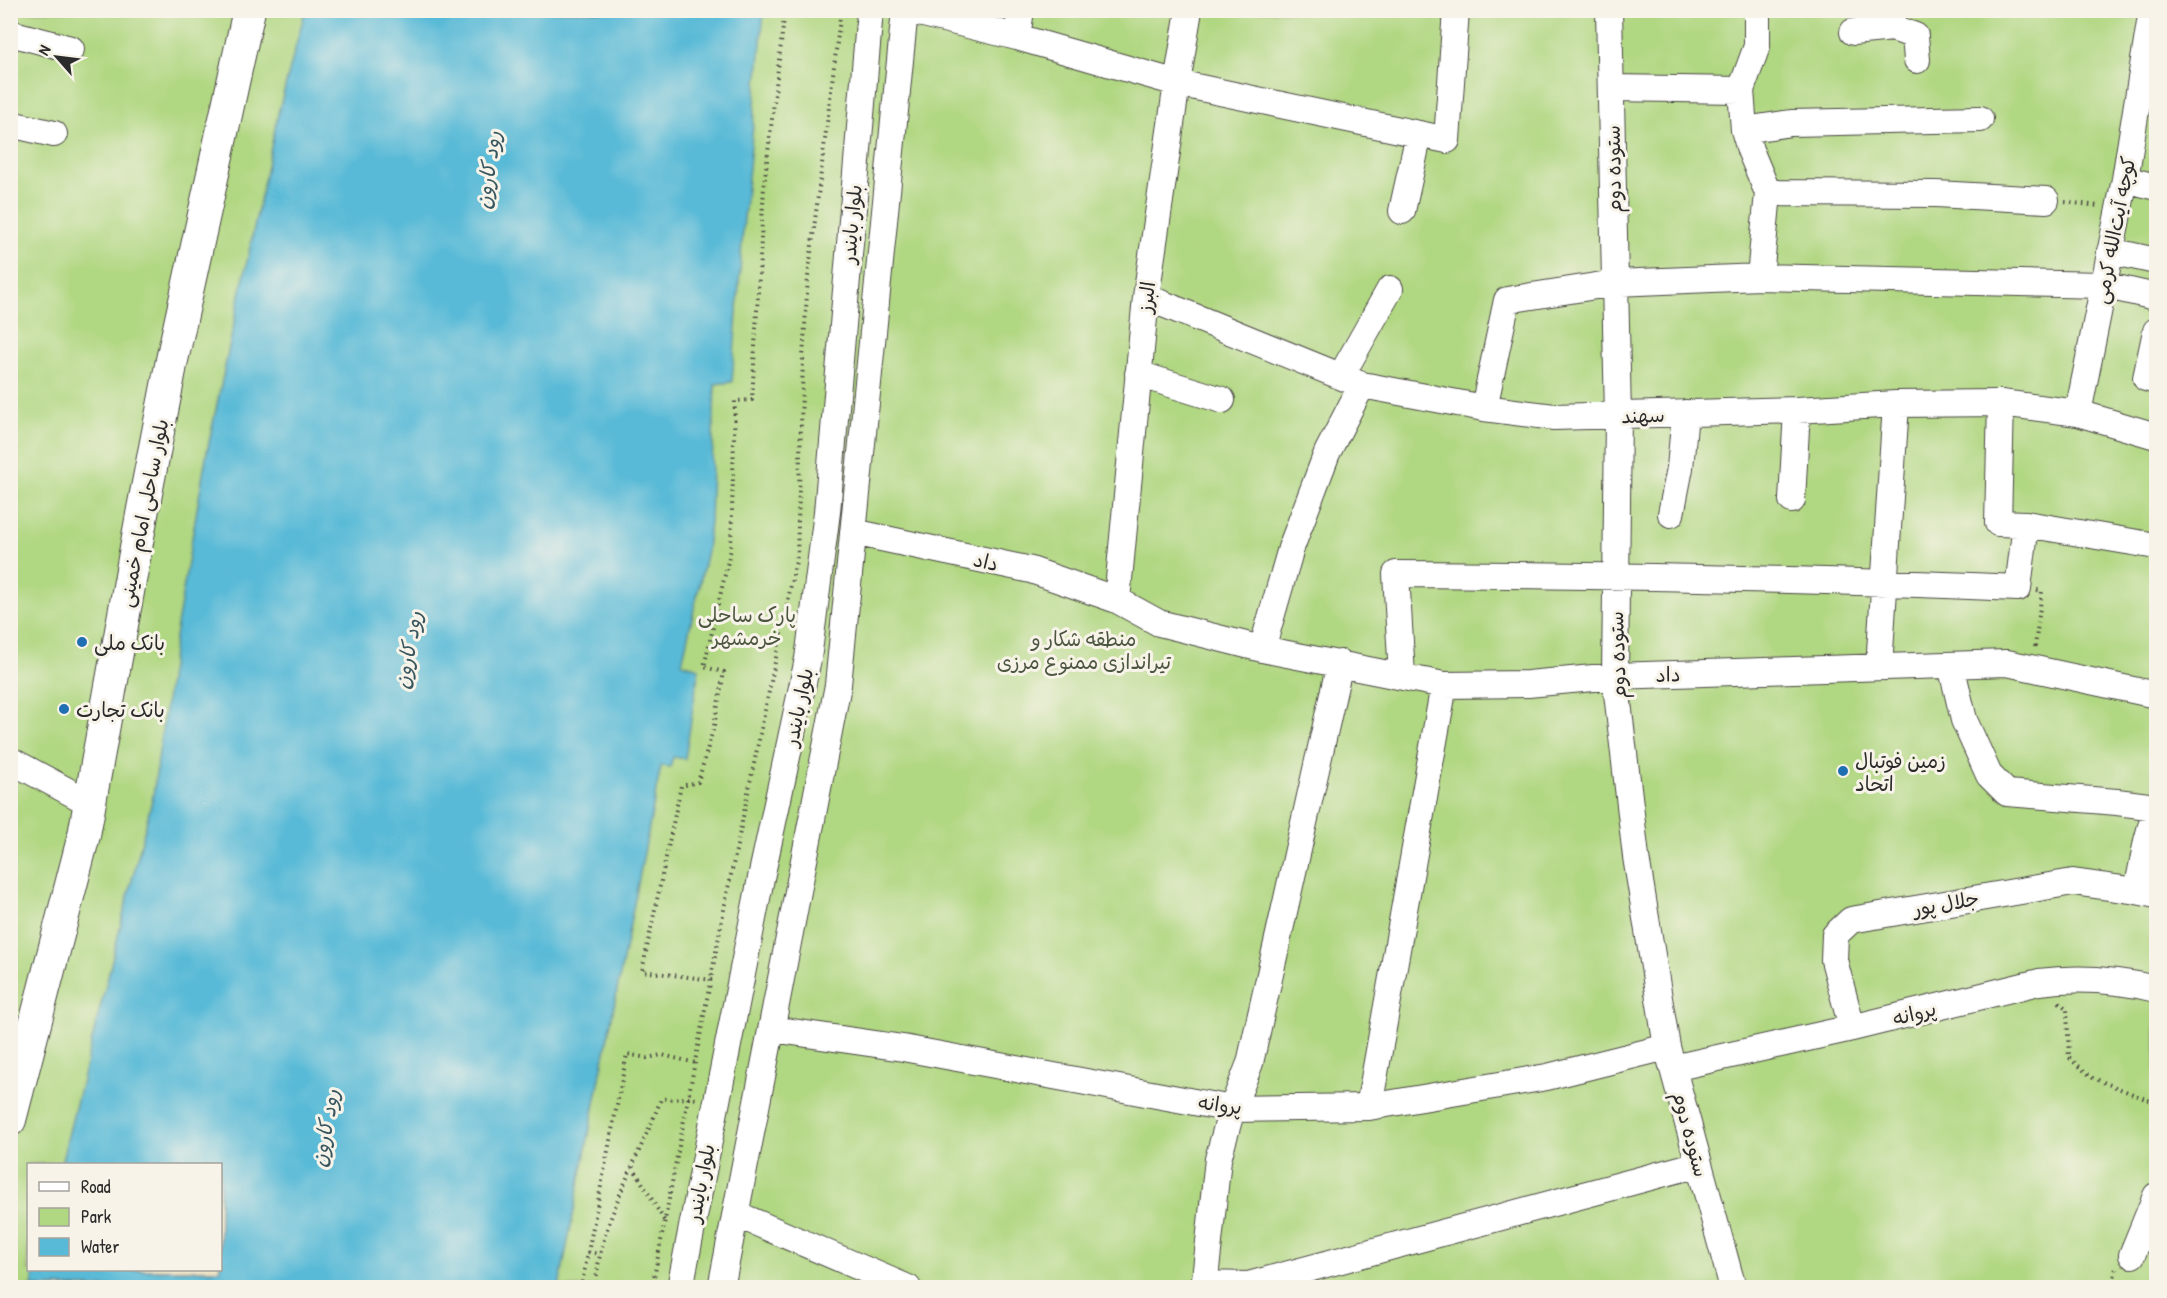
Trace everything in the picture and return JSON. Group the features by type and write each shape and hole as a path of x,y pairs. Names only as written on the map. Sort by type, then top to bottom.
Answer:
{"main road":[{"name":"بلوار ساحلی امام خمینی","path":"10,1120 84,835 168,383 249,10"}],"street":[{"name":"بلوار بایندر","path":"680,1287 760,878 808,659 827,512 870,10"},
{"path":"906,10 1017,37 1177,83 1447,140 1456,10"},
{"name":"بلوار بایندر","path":"721,1287 838,685 906,10"},
{"path":"1017,37 1021,10"},
{"name":"البرز","path":"1117,593 1146,297 1189,10"},
{"name":"ستوده دوم","path":"1609,10 1618,416 1614,676 1636,857 1670,1058 1733,1287"},
{"path":"1757,10 1757,46 1742,90 1744,130 1768,193 1760,277"},
{"name":"کوچه آیت‌الله کرمی","path":"2078,413 2125,179 2152,10"},
{"path":"1853,32 1893,19 1915,36 1917,60"},
{"path":"10,33 71,49"},
{"path":"864,71 899,74"},
{"path":"1611,88 1742,90"},
{"path":"1744,130 1791,123 1980,119"},
{"path":"10,124 54,134"},
{"path":"1402,211 1419,134"},
{"path":"2125,179 2157,187"},
{"path":"1768,193 1936,194 2046,200"},
{"path":"2110,251 2157,261"},
{"path":"1484,408 1508,300 1615,284 1760,277 2103,285 2157,297"},
{"path":"1262,649 1291,548 1352,381 1390,289"},
{"name":"سهند","path":"1146,297 1352,381 1484,408 1554,417 1797,410 1896,404 2001,403 2078,413 2157,436"},
{"path":"2157,331 2146,378 2157,381"},
{"path":"1138,374 1222,400"},
{"path":"2001,403 1998,523 2026,524 2157,546"},
{"path":"1880,667 1896,404"},
{"path":"1792,500 1797,410"},
{"path":"1671,514 1680,468 1685,413"},
{"path":"1402,676 1396,574 1885,582 2018,588 2026,524"},
{"name":"داد","path":"853,532 1031,570 1117,593 1159,623 1262,649 1444,685 1528,684 1614,676 2007,663 2157,695"},
{"path":"1340,663 1250,1063 1232,1109 1218,1159 1204,1286 1248,1285 1699,1164"},
{"path":"1951,665 1964,720 1989,776 2007,793 2117,802 2157,808 2147,841 2147,893"},
{"path":"1369,1107 1444,685"},
{"path":"10,760 90,803"},
{"name":"جلال پور","path":"1852,1028 1834,960 1835,935 1851,920 2073,882 2147,893"},
{"name":"پروانه","path":"772,1029 903,1048 1232,1109 1369,1107 1852,1028 2039,982 2071,978 2134,984 2157,989"},
{"path":"2132,1255 2156,1195"},
{"path":"736,1214 908,1287"}],"path":[{"path":"712,980 642,971 681,786 698,782 714,726 723,672 704,667 731,548 735,401 752,399 764,186 785,10"},
{"path":"652,1287 726,899 797,556 803,358 808,277 841,10"},
{"path":"2046,200 2119,209"},
{"path":"2018,588 2042,591 2032,669"},
{"path":"2039,982 2067,1010 2068,1058 2093,1078 2157,1105"},
{"path":"581,1287 627,1054 647,1058 662,1055 696,1063"},
{"path":"596,1287 600,1254 612,1216 661,1099 689,1098"},
{"path":"632,1166 665,1222"},
{"path":"588,1252 600,1254"}],"green space":[{"name":"منطقه شکار و تیراندازی ممنوع مرزی","path":"10,11 2156,11 2156,1287 11,1287"}],"water":[{"name":"رود کارون","path":"305,11 764,11 743,229 732,382 715,384 707,551 682,663 699,668 685,759 673,757 670,767 661,766 559,1287 32,1287 35,1271 222,1271 222,1163 61,1163 153,796 175,637 206,457 278,114"}],"place":[{"name":"بانک ملی","path":"82,642"},
{"name":"بانک تجارت","path":"64,709"},
{"name":"زمین فوتبال اتحاد","path":"1843,771"}],"park label":[{"name":"پارک ساحلی خرمشهر","path":"747,626"}]}
